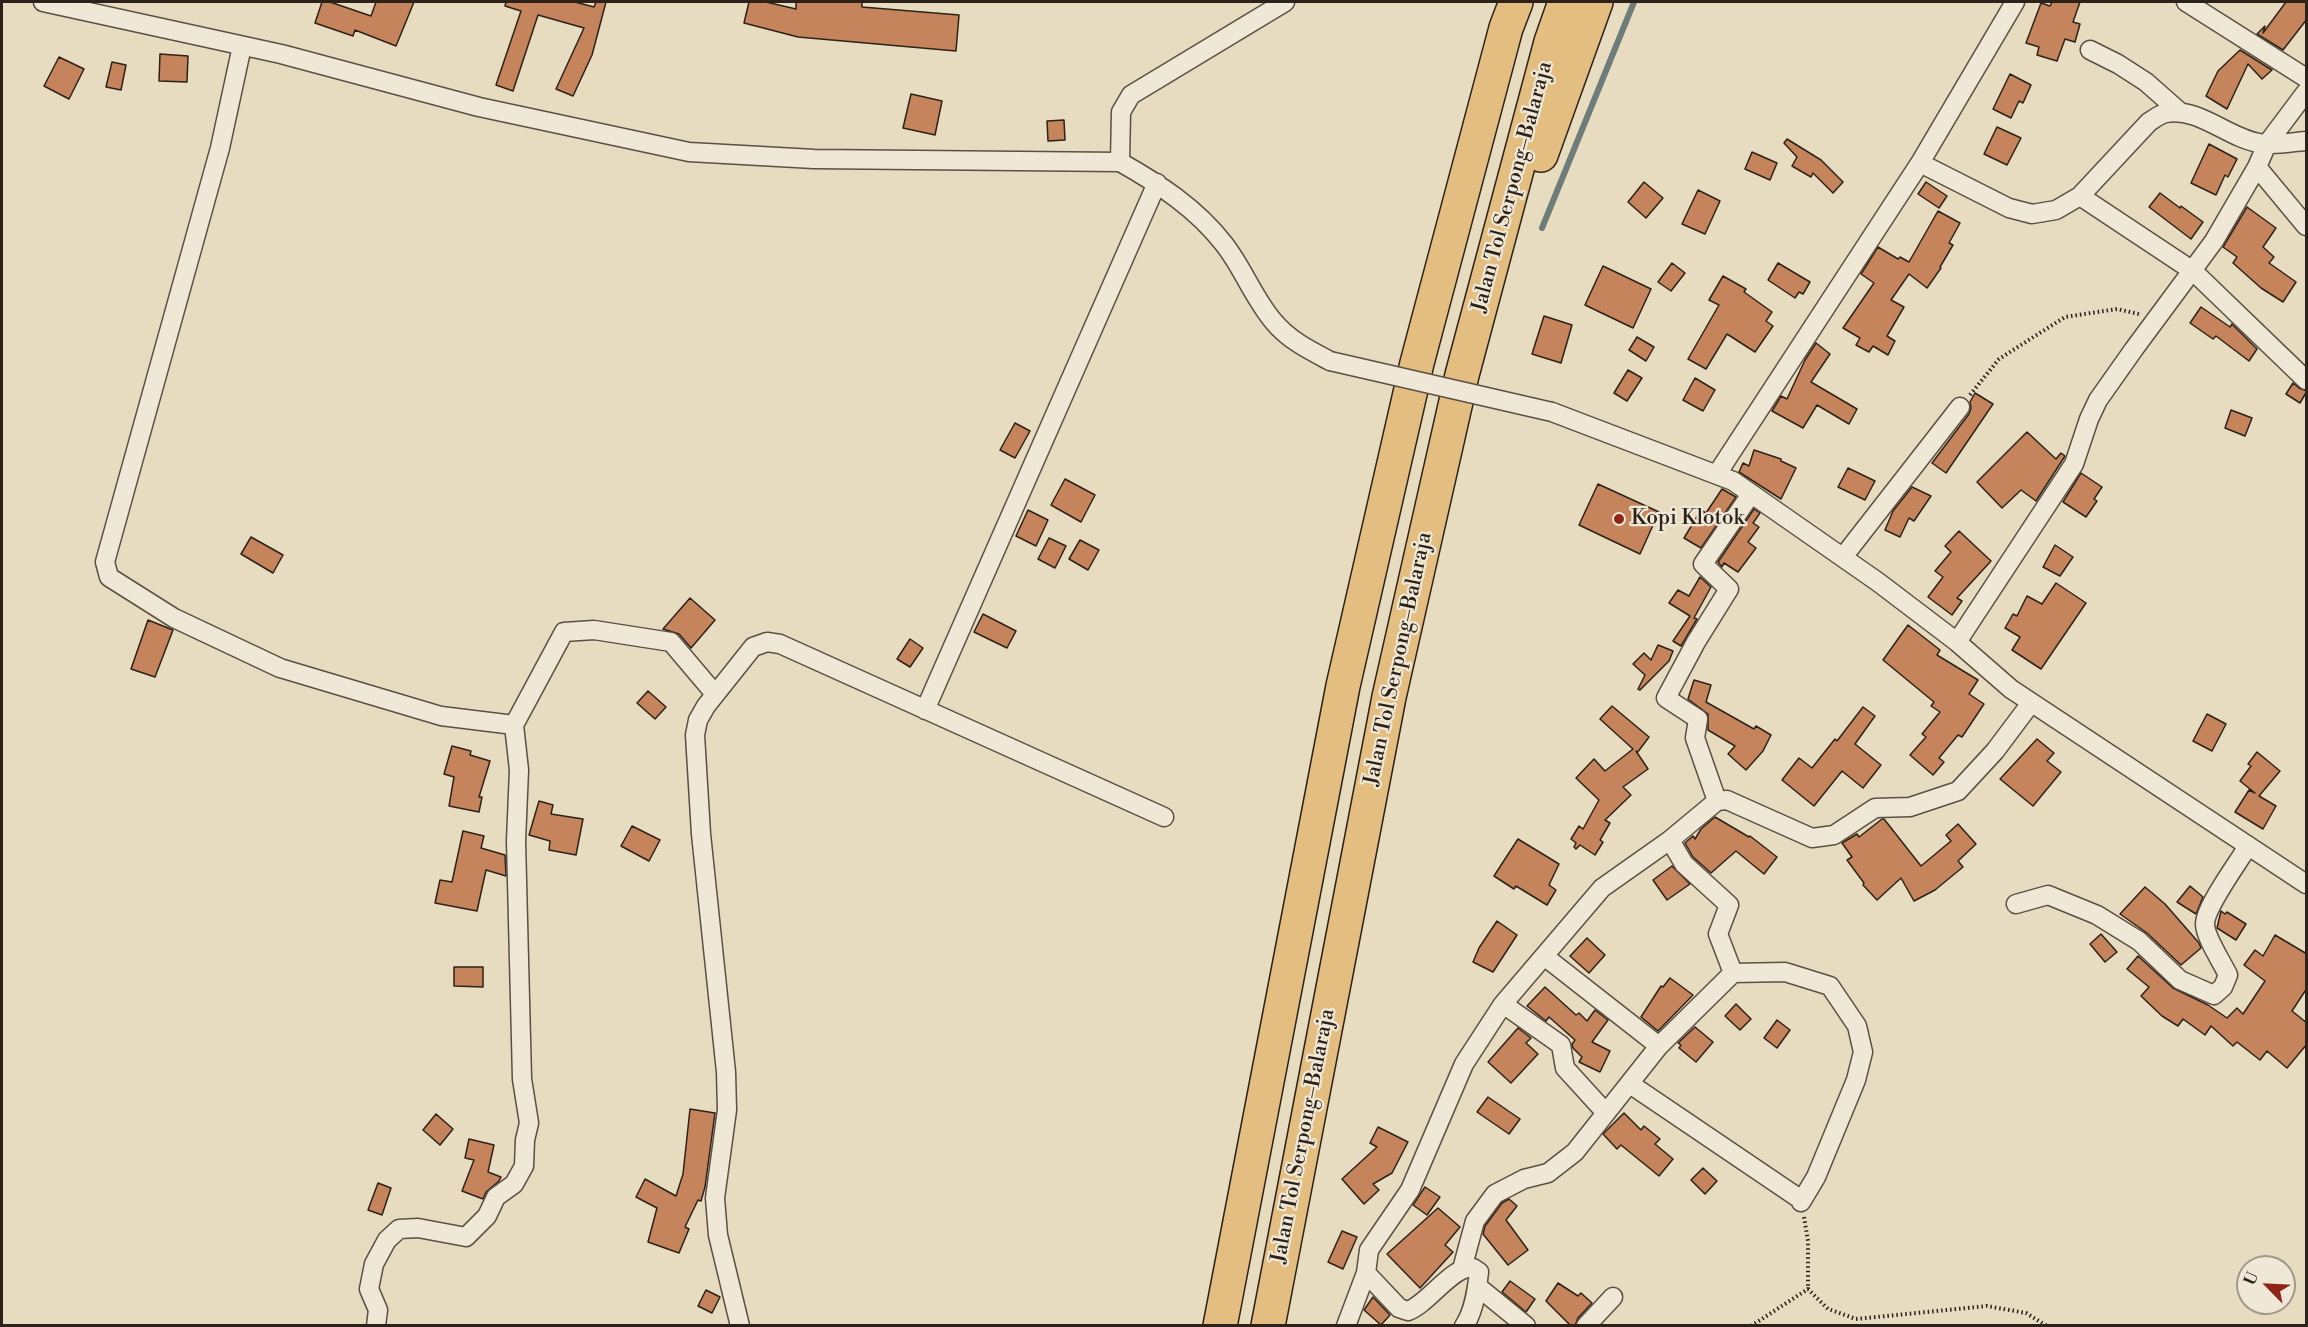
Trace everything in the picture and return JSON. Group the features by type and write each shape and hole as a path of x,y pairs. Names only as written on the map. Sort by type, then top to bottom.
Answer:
{"highway":[{"path":"1220,1326 1343,686 1417,363 1506,28 1516,2"},
{"name":"Jalan Tol Serpong–Balaraja","path":"1268,1326 1389,697 1462,375 1551,42 1566,2"},
{"path":"1462,375 1596,2"}],"street":[{"path":"43,2 242,46 479,107 689,152 814,159 1120,162 1157,183 1199,216 1225,245 1274,322 1300,346 1330,361 1552,412 1733,481 1843,557 1958,642 2011,689 2307,884"},
{"path":"1120,162 1121,112 1131,95 1285,2"},
{"path":"1717,474 1920,163 2015,2"},
{"path":"2186,2 2307,78"},
{"path":"242,46 220,147 105,562 109,577 174,618 280,668 441,716 514,725"},
{"path":"2090,50 2146,82 2180,112"},
{"path":"1958,642 2074,464 2098,400 2214,241 2257,167 2266,144 2307,92"},
{"path":"1920,163 2009,208 2032,214 2056,210 2080,196 2150,122 2164,113 2180,112 2201,118 2244,139 2266,144 2307,141"},
{"path":"2257,167 2307,226"},
{"path":"926,710 1157,183"},
{"path":"2080,196 2193,271 2307,380"},
{"path":"1843,557 1960,407"},
{"path":"1717,801 1695,738 1698,719 1666,698 1696,642 1729,589 1703,564 1751,494"},
{"path":"376,1326 378,1310 369,1289 374,1264 387,1240 399,1229 418,1228 466,1237 487,1216 496,1197 514,1184 524,1166 525,1140 529,1123 522,1079 516,841 519,770 514,725 564,632 594,630 671,642 715,694"},
{"path":"740,1326 717,1226 715,1198 727,1110 726,1072 701,834 695,735 698,720 715,694 753,647 767,642 780,644 1164,817"},
{"path":"1346,1326 1366,1273 1369,1250 1410,1191 1464,1064 1503,1004 1602,888 1670,840 1717,801 1727,800 1812,838 1834,836 1875,808 1910,807 1958,791 1995,751 2031,702"},
{"path":"1670,840 1684,864 1729,905 1718,934 1733,973"},
{"path":"2016,904 2048,896 2097,915 2139,941 2180,980 2214,995 2223,987 2228,975 2207,933 2205,923 2216,898 2248,846"},
{"path":"1544,956 1659,1046"},
{"path":"1366,1273 1399,1308 1408,1311 1420,1305 1462,1269 1475,1221 1495,1194 1524,1179 1554,1170 1575,1152 1659,1046 1733,973 1785,972 1830,986 1857,1026 1863,1052 1856,1080 1816,1177 1801,1202 1800,1199 1630,1083"},
{"path":"1503,1004 1561,1045 1564,1068 1606,1113"},
{"path":"1462,1269 1473,1268 1479,1272 1468,1320 1464,1326"},
{"path":"1477,1286 1526,1326"},
{"path":"1586,1326 1613,1297"}],"path":[{"path":"1960,407 1999,358 2065,317 2118,309 2157,318"},
{"path":"1801,1202 1808,1241 1808,1289 1828,1309 1856,1319 1987,1306 2026,1313 2047,1326"},
{"path":"1751,1326 1808,1289"}],"building":[{"path":"322,2 330,2 371,16 376,2 414,2 396,46 355,30 353,36 315,23"},
{"path":"506,2 575,2 594,7 596,2 606,2 592,55 573,96 556,89 584,28 538,15 513,91 496,85 521,11 505,6"},
{"path":"749,2 766,2 796,9 796,2 862,2 862,7 959,15 956,51 798,37 744,23"},
{"path":"2052,2 2080,2 2073,22 2080,24 2075,42 2065,39 2057,61 2037,55 2039,47 2026,43 2041,3 2050,6"},
{"path":"2286,2 2307,2 2307,19 2283,50 2257,34 2265,26 2263,33"},
{"path":"2240,50 2272,70 2262,79 2248,64 2227,109 2206,96 2218,71"},
{"path":"160,54 188,56 187,82 159,81"},
{"path":"59,57 84,69 69,99 44,86"},
{"path":"112,62 126,65 121,90 106,87"},
{"path":"2010,74 2031,85 2023,103 2019,101 2011,118 1993,109"},
{"path":"911,94 942,101 935,135 903,128"},
{"path":"1064,120 1065,140 1048,141 1047,121"},
{"path":"1997,127 2021,138 2007,165 1984,154"},
{"path":"1787,139 1821,160 1843,182 1833,193 1813,173 1811,177 1792,166 1797,157 1784,143"},
{"path":"2209,144 2237,159 2228,177 2225,175 2216,195 2191,183"},
{"path":"1752,152 1777,163 1770,180 1745,169"},
{"path":"1644,182 1663,198 1646,218 1628,202"},
{"path":"1926,182 1947,196 1939,208 1918,194"},
{"path":"1698,190 1720,201 1705,234 1682,224"},
{"path":"2160,193 2203,222 2191,239 2149,207"},
{"path":"2247,207 2276,228 2263,247 2274,257 2269,263 2296,282 2283,302 2261,288 2233,263 2237,257 2223,247"},
{"path":"1938,211 1960,223 1949,243 1953,245 1927,288 1909,274 1891,300 1904,307 1887,336 1895,341 1888,355 1873,346 1869,352 1856,345 1860,338 1843,328 1874,283 1861,274 1878,247 1898,259 1900,257 1909,262"},
{"path":"1672,263 1685,273 1671,291 1658,282"},
{"path":"1778,263 1810,282 1803,294 1799,292 1795,298 1768,280"},
{"path":"1603,266 1651,289 1633,328 1585,305"},
{"path":"1723,276 1746,289 1744,292 1772,312 1766,321 1773,326 1755,352 1727,334 1706,369 1688,359 1719,305 1709,300"},
{"path":"2201,307 2230,327 2232,324 2257,349 2249,361 2216,336 2213,339 2190,323"},
{"path":"1544,316 1572,325 1561,363 1532,354"},
{"path":"1637,337 1654,347 1646,361 1629,350"},
{"path":"1816,343 1830,354 1811,382 1857,409 1849,424 1817,405 1803,428 1772,411 1781,396 1787,399 1805,360"},
{"path":"1628,370 1642,378 1627,401 1614,393"},
{"path":"1695,378 1715,390 1703,411 1683,400"},
{"path":"2293,383 2307,391 2300,403 2286,394"},
{"path":"1975,393 1993,404 1946,473 1932,463 1969,414 1970,402"},
{"path":"2231,410 2252,418 2245,436 2225,428"},
{"path":"1015,423 1030,431 1015,458 1000,450"},
{"path":"2027,432 2056,459 2061,453 2065,456 2036,501 2021,490 2002,508 1977,482"},
{"path":"1754,450 1781,459 1796,468 1781,499 1739,472 1743,463 1749,466"},
{"path":"1848,468 1875,481 1865,500 1838,487"},
{"path":"2081,473 2102,487 2094,499 2097,501 2086,517 2063,502"},
{"path":"1065,479 1095,495 1081,522 1051,505"},
{"name":"Kopi Klotok","path":"1598,484 1659,512 1640,554 1579,525"},
{"path":"1912,487 1931,496 1914,521 1909,518 1900,537 1885,530 1893,511"},
{"path":"1722,489 1736,497 1701,548 1684,538 1701,510 1706,513"},
{"path":"1754,509 1760,513 1753,523 1759,527 1748,542 1756,548 1738,572 1724,563 1722,567 1718,562"},
{"path":"1028,510 1048,520 1036,546 1016,536"},
{"path":"1959,531 1991,561 1957,598 1962,601 1952,615 1928,597 1943,577 1935,571 1951,552 1945,546"},
{"path":"251,537 283,555 273,573 241,554"},
{"path":"1049,538 1066,546 1055,568 1038,559"},
{"path":"1080,540 1099,550 1088,570 1069,559"},
{"path":"2055,545 2073,557 2060,576 2043,567"},
{"path":"1700,577 1711,587 1694,618 1697,619 1681,646 1673,641 1690,616 1669,603 1678,590 1689,596"},
{"path":"2056,583 2086,603 2041,669 2012,650 2020,637 2005,628 2013,614 2017,616 2027,596 2042,604"},
{"path":"690,598 715,620 691,648 679,634 663,629"},
{"path":"983,614 1016,631 1007,648 974,632"},
{"path":"148,620 173,630 155,677 131,669"},
{"path":"1908,625 1940,650 1937,655 1978,680 1969,694 1984,704 1962,737 1958,735 1939,758 1944,762 1933,775 1910,755 1926,737 1922,734 1940,712 1931,706 1934,702 1883,660"},
{"path":"910,639 923,648 910,667 897,659"},
{"path":"1658,645 1673,651 1669,661 1640,690 1638,689 1645,675 1633,664 1644,653 1651,660"},
{"path":"1694,680 1711,685 1706,702 1754,729 1756,726 1771,735 1763,751 1746,770 1728,754 1735,746 1708,730 1708,714 1688,699"},
{"path":"648,691 666,707 655,719 637,703"},
{"path":"1612,706 1649,737 1637,753 1648,769 1623,787 1631,795 1605,820 1610,823 1600,840 1603,842 1595,855 1580,845 1576,849 1574,847 1576,843 1571,839 1579,826 1583,829 1599,800 1576,778 1594,759 1605,771 1633,749 1600,719"},
{"path":"1863,707 1875,716 1855,744 1881,765 1863,788 1842,771 1814,806 1782,780 1799,758 1812,768 1835,739 1837,741"},
{"path":"2207,714 2226,724 2212,751 2193,741"},
{"path":"2037,739 2054,753 2047,761 2061,772 2033,806 2000,779"},
{"path":"452,746 471,751 470,755 490,761 479,797 482,797 479,812 449,806 454,777 444,774"},
{"path":"2257,752 2280,771 2259,796 2276,806 2263,829 2235,812 2249,790 2255,793 2240,781 2251,766 2248,764"},
{"path":"539,801 553,805 551,814 583,819 576,855 549,850 550,841 529,835"},
{"path":"1715,817 1750,836 1777,857 1764,874 1736,851 1711,873 1693,857 1685,843 1693,836 1695,839 1701,829"},
{"path":"1882,819 1921,866 1951,841 1946,835 1958,824 1976,844 1958,861 1963,867 1935,890 1914,901 1901,878 1877,900 1863,885 1864,883 1847,860 1852,857 1842,843 1857,834 1859,837"},
{"path":"632,826 660,840 649,861 621,846"},
{"path":"463,831 484,836 481,848 505,855 506,876 486,870 477,911 435,903 440,880 452,882"},
{"path":"1518,839 1559,864 1549,885 1556,890 1547,905 1516,886 1514,889 1494,876"},
{"path":"1672,866 1690,884 1667,900 1653,880"},
{"path":"2190,886 2203,897 2196,914 2177,902"},
{"path":"2145,887 2165,904 2199,943 2201,948 2181,965 2147,933 2120,914"},
{"path":"2221,911 2225,914 2227,912 2246,924 2236,940 2217,928"},
{"path":"1497,921 1517,935 1493,972 1473,962 1479,948"},
{"path":"2101,934 2117,952 2105,962 2090,944"},
{"path":"2275,935 2307,954 2307,988 2292,1011 2307,1023 2307,1044 2287,1068 2267,1051 2260,1060 2237,1042 2233,1046 2211,1026 2205,1035 2183,1019 2178,1026 2162,1016 2141,996 2149,987 2127,969 2138,956 2173,988 2208,1005 2227,1018 2237,1008 2243,1014 2265,981 2244,965 2255,950 2263,956"},
{"path":"1587,938 1605,955 1589,973 1570,956"},
{"path":"454,967 483,967 483,987 454,986"},
{"path":"1670,978 1693,995 1658,1031 1641,1017 1661,986 1663,987"},
{"path":"1545,987 1576,1015 1579,1013 1587,1021 1595,1010 1608,1020 1592,1042 1610,1051 1600,1072 1579,1062 1582,1057 1573,1048 1572,1044 1575,1040 1549,1017 1546,1021 1527,1006"},
{"path":"1736,1004 1751,1019 1740,1030 1725,1016"},
{"path":"1777,1020 1790,1030 1777,1048 1764,1038"},
{"path":"1695,1027 1713,1042 1696,1062 1679,1048 1681,1045 1678,1043"},
{"path":"1518,1028 1531,1038 1526,1043 1538,1054 1511,1083 1488,1062"},
{"path":"1488,1097 1520,1119 1509,1134 1477,1112"},
{"path":"690,1109 715,1113 705,1187 701,1201 698,1200 685,1227 689,1229 679,1253 648,1242 657,1208 636,1197 645,1179 676,1196 683,1174"},
{"path":"1624,1113 1641,1130 1644,1126 1660,1139 1655,1144 1673,1159 1659,1176 1621,1145 1617,1149 1603,1134"},
{"path":"436,1114 453,1129 440,1145 423,1130"},
{"path":"1378,1127 1408,1142 1392,1173 1373,1184 1379,1190 1364,1204 1342,1179 1377,1147 1370,1143"},
{"path":"469,1139 494,1145 488,1172 501,1177 486,1192 483,1199 462,1191 474,1160 465,1158"},
{"path":"1703,1168 1717,1181 1705,1194 1691,1180"},
{"path":"378,1183 391,1188 382,1215 368,1210"},
{"path":"1425,1187 1440,1197 1427,1215 1413,1205"},
{"path":"1509,1199 1517,1206 1506,1220 1528,1250 1508,1265 1483,1234 1485,1226 1502,1203"},
{"path":"1438,1208 1460,1227 1445,1245 1453,1252 1420,1288 1387,1254"},
{"path":"1342,1231 1357,1237 1343,1269 1328,1262"},
{"path":"1510,1281 1535,1299 1526,1312 1502,1292"},
{"path":"1558,1283 1578,1296 1581,1293 1592,1303 1578,1318 1575,1326 1571,1326 1546,1301"},
{"path":"706,1290 720,1297 712,1313 698,1306"},
{"path":"1373,1297 1390,1315 1381,1325 1364,1310"}],"waterway":[{"path":"1542,228 1634,2"}],"place":[{"name":"Kopi Klotok","path":"1619,519"}]}
